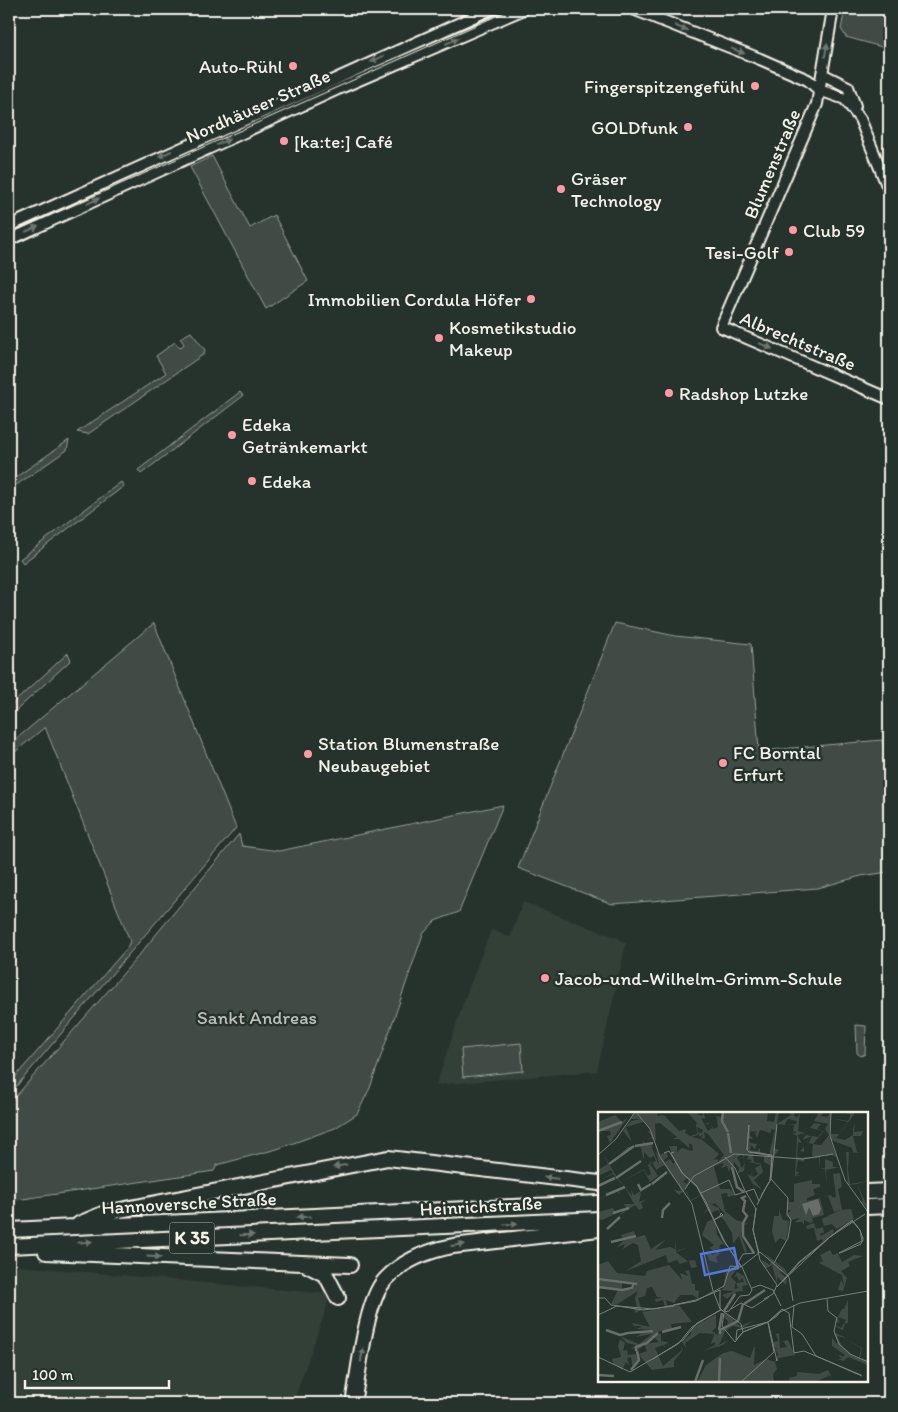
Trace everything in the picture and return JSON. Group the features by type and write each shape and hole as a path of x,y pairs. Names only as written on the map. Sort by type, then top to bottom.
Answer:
{"highway":[{"path":"70,1228 105,1213 388,1158 598,1183"},
{"path":"868,1192 889,1191"},
{"name":"Heinrichstraße","path":"371,1213 598,1203"},
{"path":"868,1207 889,1206"},
{"name":"Hannoversche Straße","path":"9,1230 371,1213"},
{"name":"Heinrichstraße","path":"366,1230 598,1219"},
{"path":"353,1403 367,1324 374,1299 384,1281 407,1261 432,1250 452,1246 598,1229"},
{"name":"Hannoversche Straße","path":"14,1246 366,1230"},
{"path":"14,1246 38,1252 350,1265"},
{"path":"304,1263 326,1275 338,1298"}],"main road":[{"name":"Nordhäuser Straße","path":"9,226 491,9"},
{"name":"Nordhäuser Straße","path":"9,240 338,90 524,9"},
{"path":"633,9 808,80 820,90 845,99 860,119"},
{"name":"Blumenstraße","path":"721,327 817,104 833,9"},
{"path":"822,74 848,87 889,190"},
{"name":"Albrechtstraße","path":"721,327 889,399"}],"shaded area":[{"name":"Jacob-und-Wilhelm-Grimm-Schule","path":"523,902 618,938 626,944 597,1071 436,1085 466,995 491,930 510,937"},
{"path":"9,1265 329,1294 327,1306 293,1403 9,1403"}],"green space":[{"path":"845,9 889,9 889,49 846,37 841,29"},
{"path":"212,156 250,228 274,215 308,281 266,309 190,167"},
{"path":"191,332 205,350 204,354 88,434 77,432 166,373 156,356 175,342 180,348 184,344 180,338"},
{"path":"240,392 243,396 141,474 138,470"},
{"path":"69,440 67,450 9,490 9,482"},
{"path":"121,482 124,486 23,563 20,559"},
{"path":"154,623 236,828 9,1095 9,1084 127,948 130,941 45,727 9,757 9,745"},
{"name":"FC Borntal Erfurt","path":"615,623 675,636 751,644 759,751 882,740 889,768 889,872 861,876 818,888 612,904 518,868"},
{"path":"68,653 71,660 9,717 9,707"},
{"name":"Sankt Andreas","path":"503,805 459,912 435,921 423,934 370,1088 357,1114 335,1128 277,1149 217,1165 214,1171 9,1201 9,1104 135,960 239,834 242,846 279,851"},
{"path":"856,1025 866,1026 865,1054 861,1056 857,1053"},
{"path":"521,1043 523,1071 463,1077 461,1049"}],"tram line":[{"path":"9,234 512,9"}],"place":[{"name":"Auto-Rühl","path":"293,66"},
{"name":"Fingerspitzengefühl","path":"755,86"},
{"name":"GOLDfunk","path":"688,127"},
{"name":"[ka:te:] Café","path":"284,141"},
{"name":"Gräser Technology","path":"561,189"},
{"name":"Club 59","path":"793,230"},
{"name":"Tesi-Golf","path":"789,252"},
{"name":"Immobilien Cordula Höfer","path":"531,299"},
{"name":"Kosmetikstudio Makeup","path":"439,338"},
{"name":"Radshop Lutzke","path":"669,393"},
{"name":"Edeka Getränkemarkt","path":"232,435"},
{"name":"Edeka","path":"252,481"},
{"name":"Station Blumenstraße Neubaugebiet","path":"308,754"},
{"name":"FC Borntal Erfurt","path":"723,763"},
{"name":"Jacob-und-Wilhelm-Grimm-Schule","path":"545,978"}]}
